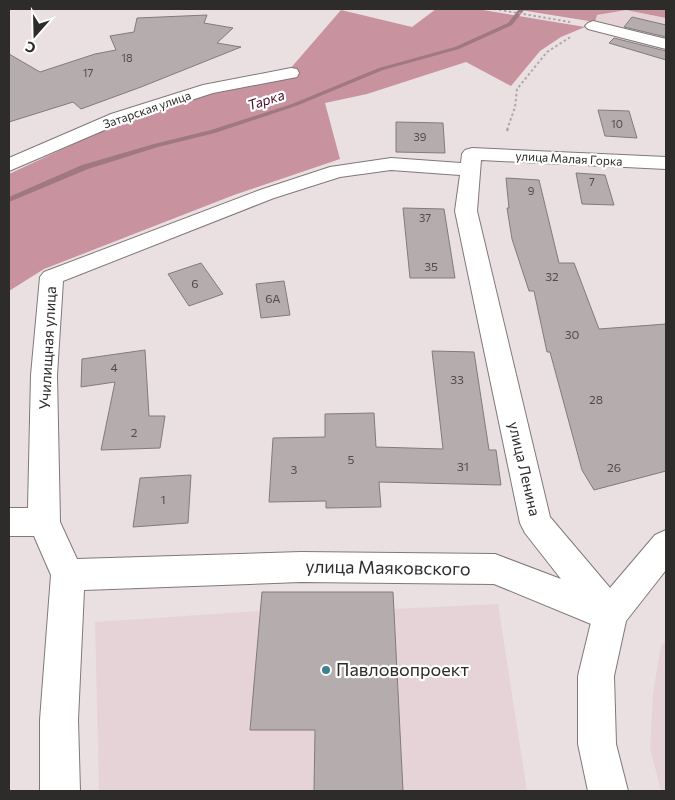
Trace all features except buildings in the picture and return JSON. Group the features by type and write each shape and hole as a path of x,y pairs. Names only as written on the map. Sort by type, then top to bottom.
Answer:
{"street":[{"path":"593,26 666,44"},
{"name":"Затарская улица","path":"9,165 117,118 209,89 291,73"},
{"name":"улица Малая Горка","path":"471,162 506,157 665,165"},
{"name":"Училищная улица","path":"60,791 59,720 68,575 44,522 44,375 52,277 267,194 337,171 391,164 471,162"},
{"name":"улица Ленина","path":"471,162 466,211 536,523 610,614"},
{"path":"9,522 44,522"},
{"path":"608,791 597,744 596,676 610,614 666,545"},
{"name":"улица Маяковского","path":"68,575 301,567 495,569 610,614"}],"path":[{"path":"494,9 593,26"},
{"path":"506,157 507,131 515,107 517,89 547,52 569,37 593,26"}],"shaded area":[{"path":"436,9 477,9 585,27 561,37 540,51 511,86 466,62 367,94 325,103 340,159 234,195 44,269 9,291 9,174 125,120 207,93 283,77 341,10 412,27"},
{"path":"514,9 666,9 666,18 626,10 597,15 595,22"},
{"path":"626,10 666,18 666,41 595,22 597,15"},
{"path":"262,592 393,592 394,609 498,604 527,791 99,791 95,622 259,611"},
{"path":"666,640 666,791 661,791 650,748 653,693 661,646"}],"waterway":[{"name":"Тарка","path":"9,200 85,167 156,145 213,132 294,105 381,69 457,48 510,24 522,9"}],"place":[{"name":"Павловопроект","path":"326,670"}]}
